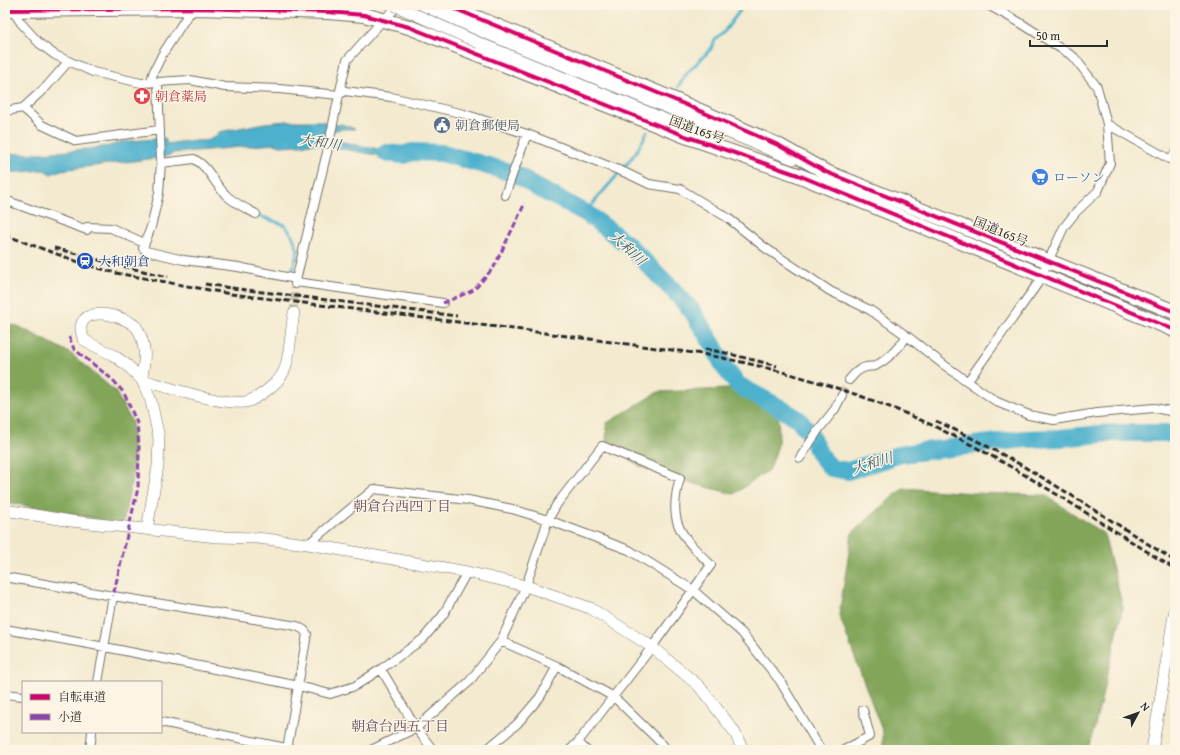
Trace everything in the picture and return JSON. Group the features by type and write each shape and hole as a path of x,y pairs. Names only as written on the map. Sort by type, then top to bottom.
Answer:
{"highway":[{"name":"国道165号","path":"446,5 677,100 778,146 826,172 1175,312"},
{"name":"国道165号","path":"9,8 203,6 364,15 409,27 688,137 798,175 1175,330"}],"street":[{"path":"422,5 483,32 826,172"},
{"path":"968,381 1038,283 1064,227 1076,212 1098,191 1110,163 1107,124 1097,87 1074,57 1019,22 988,5"},
{"path":"203,6 187,16 162,55 154,71 160,131 161,162 159,192 151,227 143,248 146,251 184,260 238,267 296,282 443,303"},
{"path":"296,282 335,118 347,60 394,7 798,175"},
{"path":"9,8 39,43 55,55 68,62 93,72 141,83 190,80 225,87 279,89 339,95 345,91 391,97 464,114 527,134 626,173 649,184 680,189 728,218 764,247 830,291 870,310 907,336 933,357 998,402 1014,410 1029,415 1054,420 1097,413 1154,408 1175,412"},
{"path":"5,111 23,108 47,86 68,62"},
{"path":"23,108 42,125 76,141 160,131"},
{"path":"1107,124 1169,159 1175,154"},
{"path":"505,195 527,134"},
{"path":"161,162 194,159 198,161 204,166 225,195 256,214"},
{"path":"5,200 87,230 87,227 111,228 144,243"},
{"path":"142,380 173,389 230,402 246,402 263,393 283,372 287,359 294,313"},
{"path":"142,380 145,350 137,329 129,322 102,314 90,315 85,319 81,327 84,339 113,355 127,365 142,380 151,401 159,438 158,466 147,529"},
{"path":"848,380 857,371 866,367 874,366 886,358 902,344 907,336"},
{"path":"800,458 819,429 835,409 842,395"},
{"path":"371,750 416,728 469,682 501,641 526,586 548,520 557,504 602,446 680,478 675,495 674,512 680,531 688,542 711,565 652,647 578,742 570,750"},
{"path":"308,544 374,490 468,500 512,508 629,550 693,590 742,633 780,681 821,750"},
{"path":"5,510 71,521 218,537 257,538 308,544 467,572 526,586 590,608 652,647 699,686 734,731 743,750"},
{"path":"5,629 105,646 299,686 330,694 356,686 423,639 443,615 467,572"},
{"path":"5,577 297,626 304,630 307,634 287,749"},
{"path":"98,681 113,596"},
{"path":"1152,750 1175,609"},
{"path":"501,641 557,666 614,696 663,745 666,750"},
{"path":"486,750 517,724 540,697 557,666"},
{"path":"381,669 416,728 433,750"},
{"path":"5,694 22,696"},
{"path":"844,750 870,736 863,710"},
{"path":"162,722 296,750"},
{"path":"90,750 92,733"},
{"path":"578,742 586,750"}],"green space":[{"path":"5,324 18,326 70,353 115,391 132,422 134,468 123,524 5,502"},
{"path":"751,388 778,403 779,442 770,469 734,494 676,479 639,466 606,443 607,423 658,392"},
{"path":"903,488 972,493 1045,495 1104,534 1123,608 1094,730 1087,750 883,750 883,733 839,615 852,533"}],"water":[{"name":"大和川","path":"320,121 336,125 342,124 355,129 340,129 328,132 328,139 383,150 386,148 411,153 405,160 315,144 281,146 274,144 174,153 165,157 61,170 51,174 44,170 5,173 5,153 22,154 69,151 110,146 121,142 165,138 167,144 186,141 206,141 219,132 265,123"}],"waterway":[{"path":"678,87 687,73 711,49 715,40 724,32 744,5"},
{"path":"586,213 627,164 647,132"},
{"name":"大和川","path":"386,153 404,155 412,152 442,153 516,174 536,187 586,213 627,244 692,311 713,345 724,367 738,385 798,419 809,432 820,455 831,468 848,471 901,454 1024,439 1060,438 1112,433 1165,433 1175,435"},
{"path":"259,216 285,225 292,235 298,250 292,272"}],"tunnel":[{"path":"294,313 295,284"},
{"path":"842,395 849,380"}],"railway":[{"path":"5,235 84,264 116,273 231,294 702,354 784,372 838,388 891,407 960,439 1042,485 1175,569"},
{"path":"54,248 168,277"},
{"path":"205,284 457,316"},
{"path":"705,349 777,366"},
{"path":"936,421 1028,469 1175,561"}],"marked path":[{"path":"443,303 474,290 494,267 525,203"},
{"path":"69,337 74,349 113,380 124,393 137,423 139,448 138,488 113,596"}],"cycle path":[{"path":"446,5 677,101 778,145 826,172 1175,312"},
{"path":"5,10 198,8 328,12 364,15 409,27 688,137 798,175 1175,330"}],"place":[{"name":"朝倉薬局","path":"142,96"},
{"name":"朝倉郵便局","path":"442,125"},
{"name":"ローソン","path":"1040,177"},
{"name":"大和朝倉","path":"85,261"}],"district":[{"name":"朝倉台西四丁目","path":"402,506"},
{"name":"朝倉台西五丁目","path":"400,726"}]}
